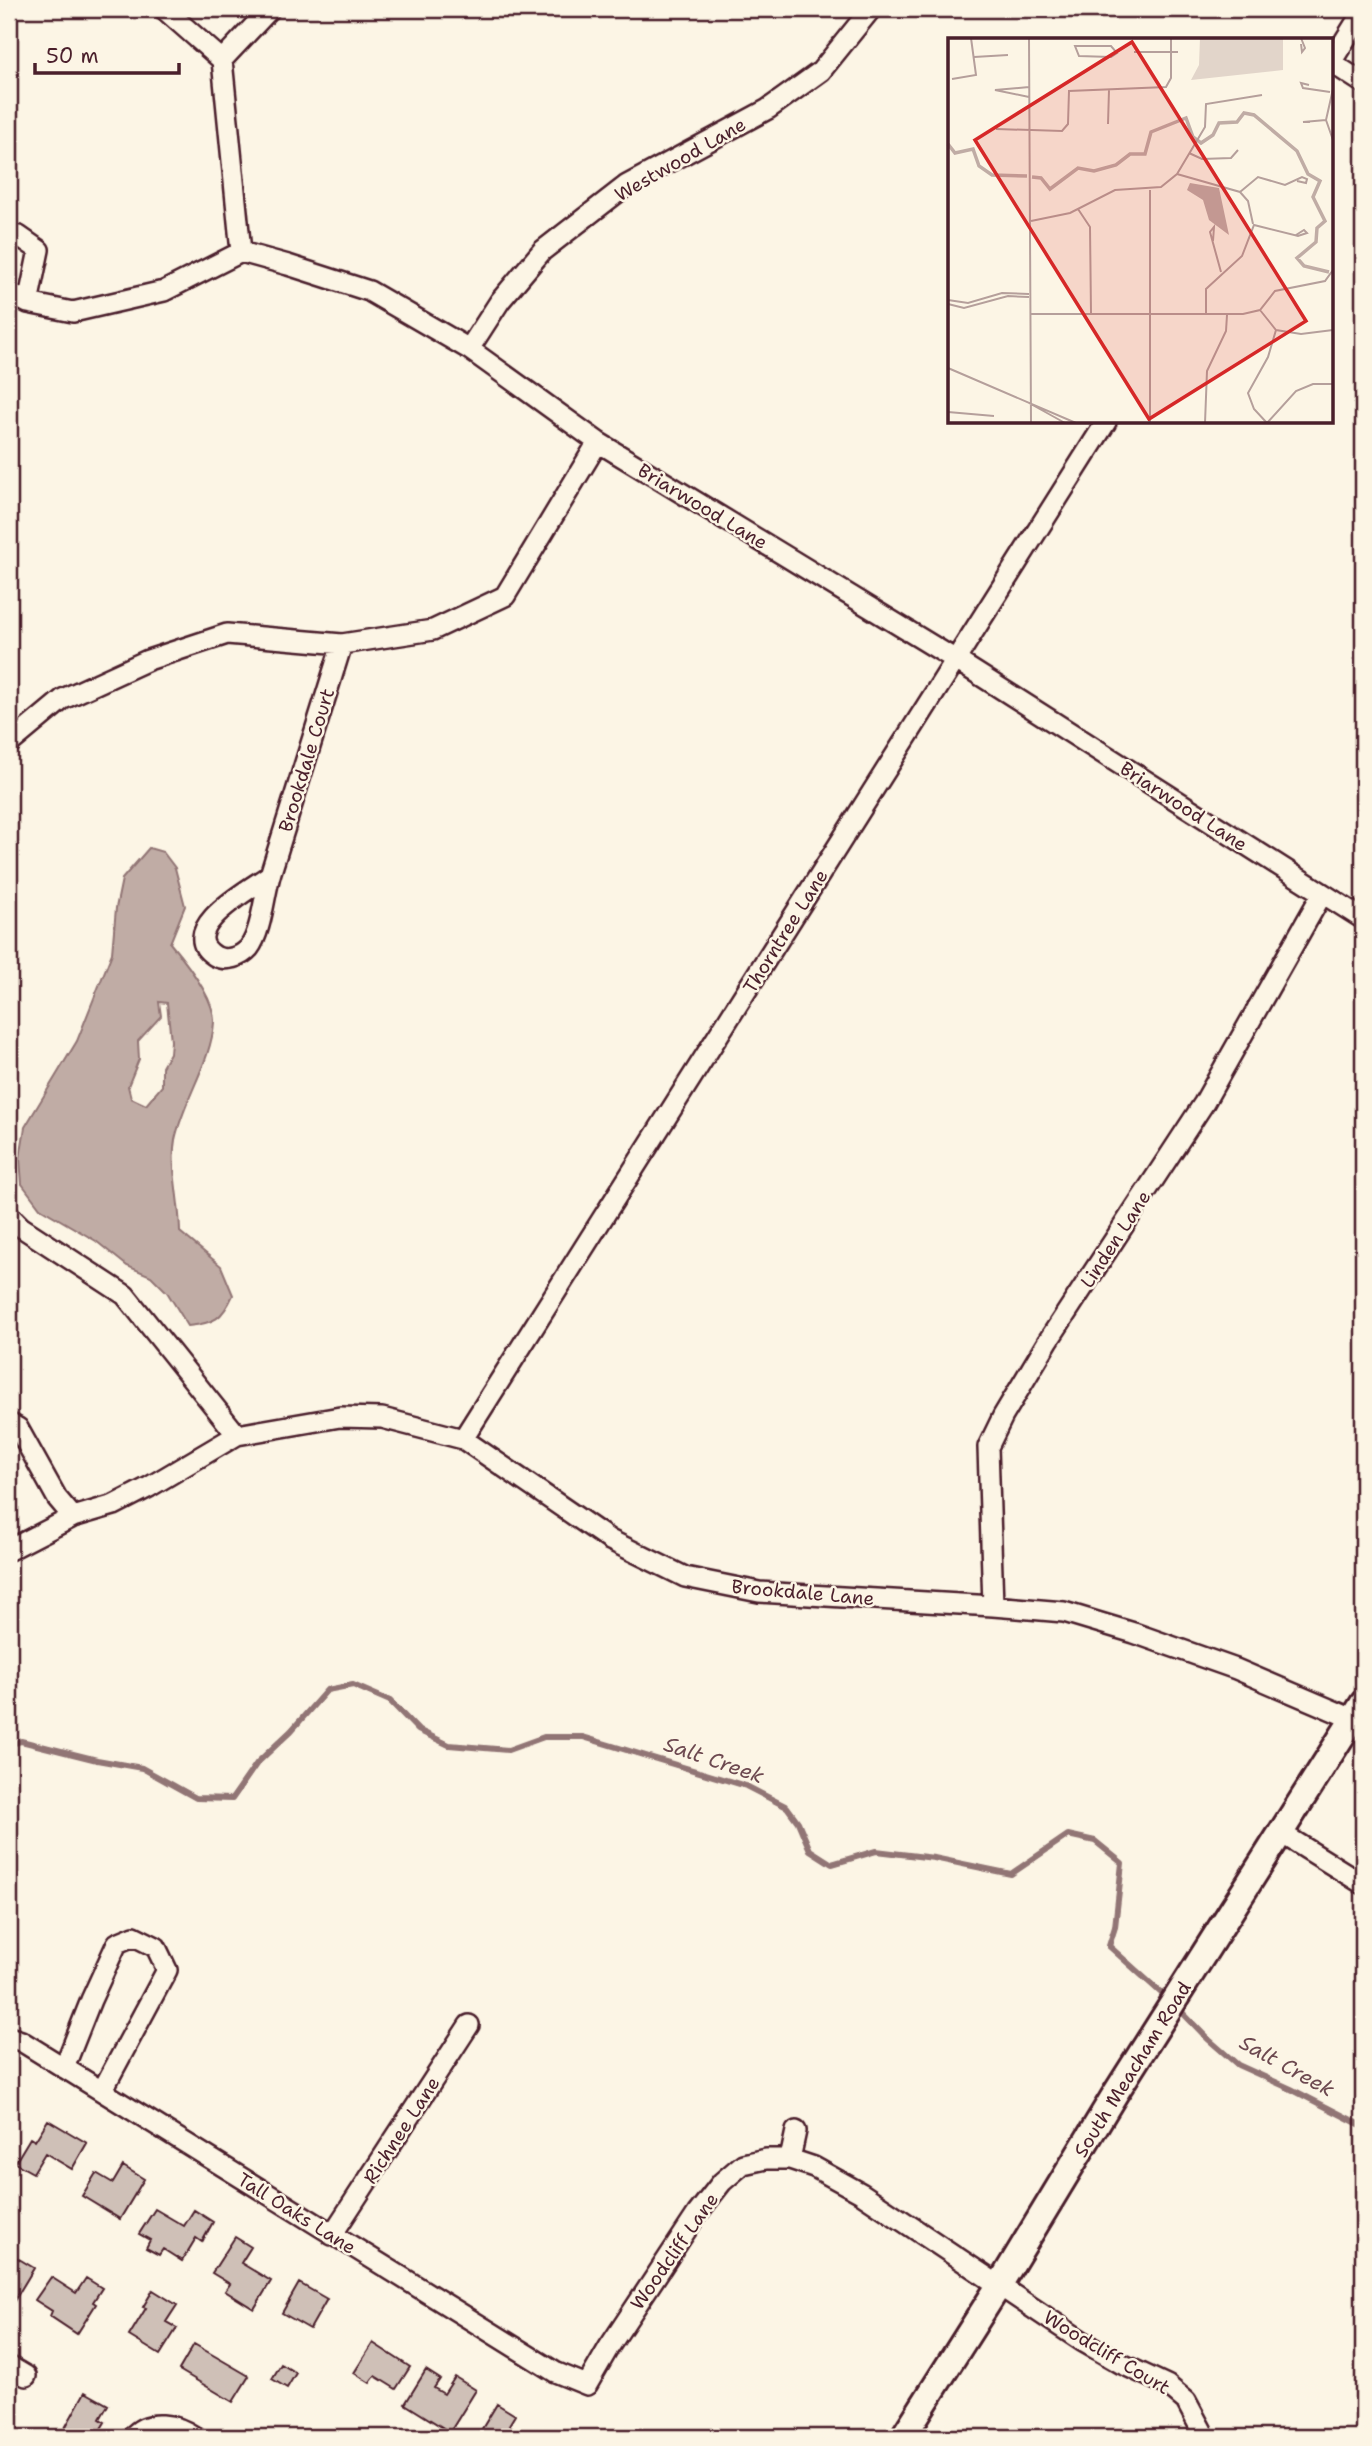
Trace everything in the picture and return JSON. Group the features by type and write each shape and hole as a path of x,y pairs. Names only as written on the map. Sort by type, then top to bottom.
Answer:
{"main road":[{"name":"South Meacham Road","path":"903,2437 1115,2094 1358,1711"}],"street":[{"path":"9,293 28,303 73,312 164,291 241,252 222,60 164,9"},
{"path":"222,60 270,9"},
{"name":"Westwood Lane","path":"470,349 500,301 542,251 627,185 768,109 821,71 872,9"},
{"path":"1334,59 1363,11"},
{"path":"1334,63 1363,83"},
{"path":"9,234 19,236 39,250 28,303"},
{"name":"Briarwood Lane","path":"241,252 369,292 470,349 598,442 956,660 1363,919"},
{"name":"Thorntree Lane","path":"463,1439 1105,424"},
{"path":"9,744 63,699 148,660 227,634 342,644 433,630 505,596 598,442"},
{"name":"Brookdale Court","path":"270,875 342,644"},
{"name":"Linden Lane","path":"993,1606 988,1447 1003,1416 1048,1341 1204,1103 1322,894"},
{"path":"9,1214 22,1227 125,1295 236,1435 114,1505 73,1517 9,1550"},
{"name":"Brookdale Lane","path":"236,1435 340,1417 382,1418 463,1439 610,1540 685,1577 759,1591 1063,1612 1134,1633 1358,1711"},
{"path":"9,1423 18,1428 57,1497 73,1517"},
{"path":"1281,1833 1363,1884"},
{"path":"64,2068 117,1943 134,1936 156,1947 167,1970 102,2091"},
{"name":"Richnee Lane","path":"332,2235 469,2025"},
{"name":"Tall Oaks Lane","path":"9,2037 21,2041 555,2372 587,2385"},
{"path":"790,2159 796,2131"},
{"name":"Woodcliff Lane","path":"587,2385 697,2214 722,2182 743,2164 766,2159 790,2159 814,2167 861,2193 1000,2284"},
{"name":"Woodcliff Court","path":"1000,2284 1082,2341 1167,2385 1186,2401 1202,2431"},
{"path":"132,2437 149,2425 164,2424 195,2437"}],"shaded area":[{"path":"149,848 163,852 175,868 185,906 170,943 198,980 213,1012 214,1022 208,1051 175,1140 174,1173 180,1232 221,1266 233,1295 221,1315 197,1325 188,1326 167,1292 151,1276 127,1266 96,1241 40,1208 22,1184 20,1158 25,1127 77,1041 112,953 122,879","holes":["159,1002 167,1003 170,1053 162,1067 162,1086 146,1105 131,1098 128,1086 139,1059 138,1041 161,1016"]}],"building":[{"path":"48,2120 87,2143 72,2169 45,2153 33,2173 15,2163 30,2138 35,2141"},
{"path":"123,2166 144,2179 120,2219 82,2196 96,2173 113,2183"},
{"path":"155,2209 184,2226 194,2210 213,2222 202,2242 196,2238 182,2261 163,2249 159,2255 146,2248 150,2240 139,2234"},
{"path":"235,2237 251,2247 241,2263 271,2281 254,2309 225,2291 230,2284 212,2273"},
{"path":"9,2253 34,2268 13,2303 9,2301"},
{"path":"51,2277 76,2293 86,2278 102,2288 93,2302 96,2304 77,2334 50,2316 52,2311 35,2300"},
{"path":"299,2283 327,2299 310,2329 282,2313"},
{"path":"153,2290 177,2305 166,2322 177,2328 160,2355 129,2336 146,2308 143,2307"},
{"path":"373,2343 410,2367 396,2389 375,2376 370,2383 354,2373"},
{"path":"194,2344 249,2376 233,2402 179,2370"},
{"path":"281,2364 296,2373 287,2388 272,2379"},
{"path":"426,2370 440,2379 434,2388 444,2394 455,2377 476,2390 450,2432 405,2404"},
{"path":"85,2392 108,2405 100,2419 105,2422 96,2437 60,2437"},
{"path":"497,2404 515,2415 509,2425 528,2437 477,2437"}],"waterway":[{"name":"Salt Creek","path":"9,1745 21,1741 142,1768 196,1798 232,1799 257,1763 291,1731 327,1690 353,1685 390,1701 418,1730 449,1745 508,1750 544,1737 583,1737 746,1786 787,1807 798,1822 810,1850 832,1864 876,1851 934,1858 1011,1874 1068,1835 1095,1841 1122,1863 1115,1927 1109,1946 1168,1999"},
{"name":"Salt Creek","path":"1176,2006 1238,2065 1363,2126"}]}
